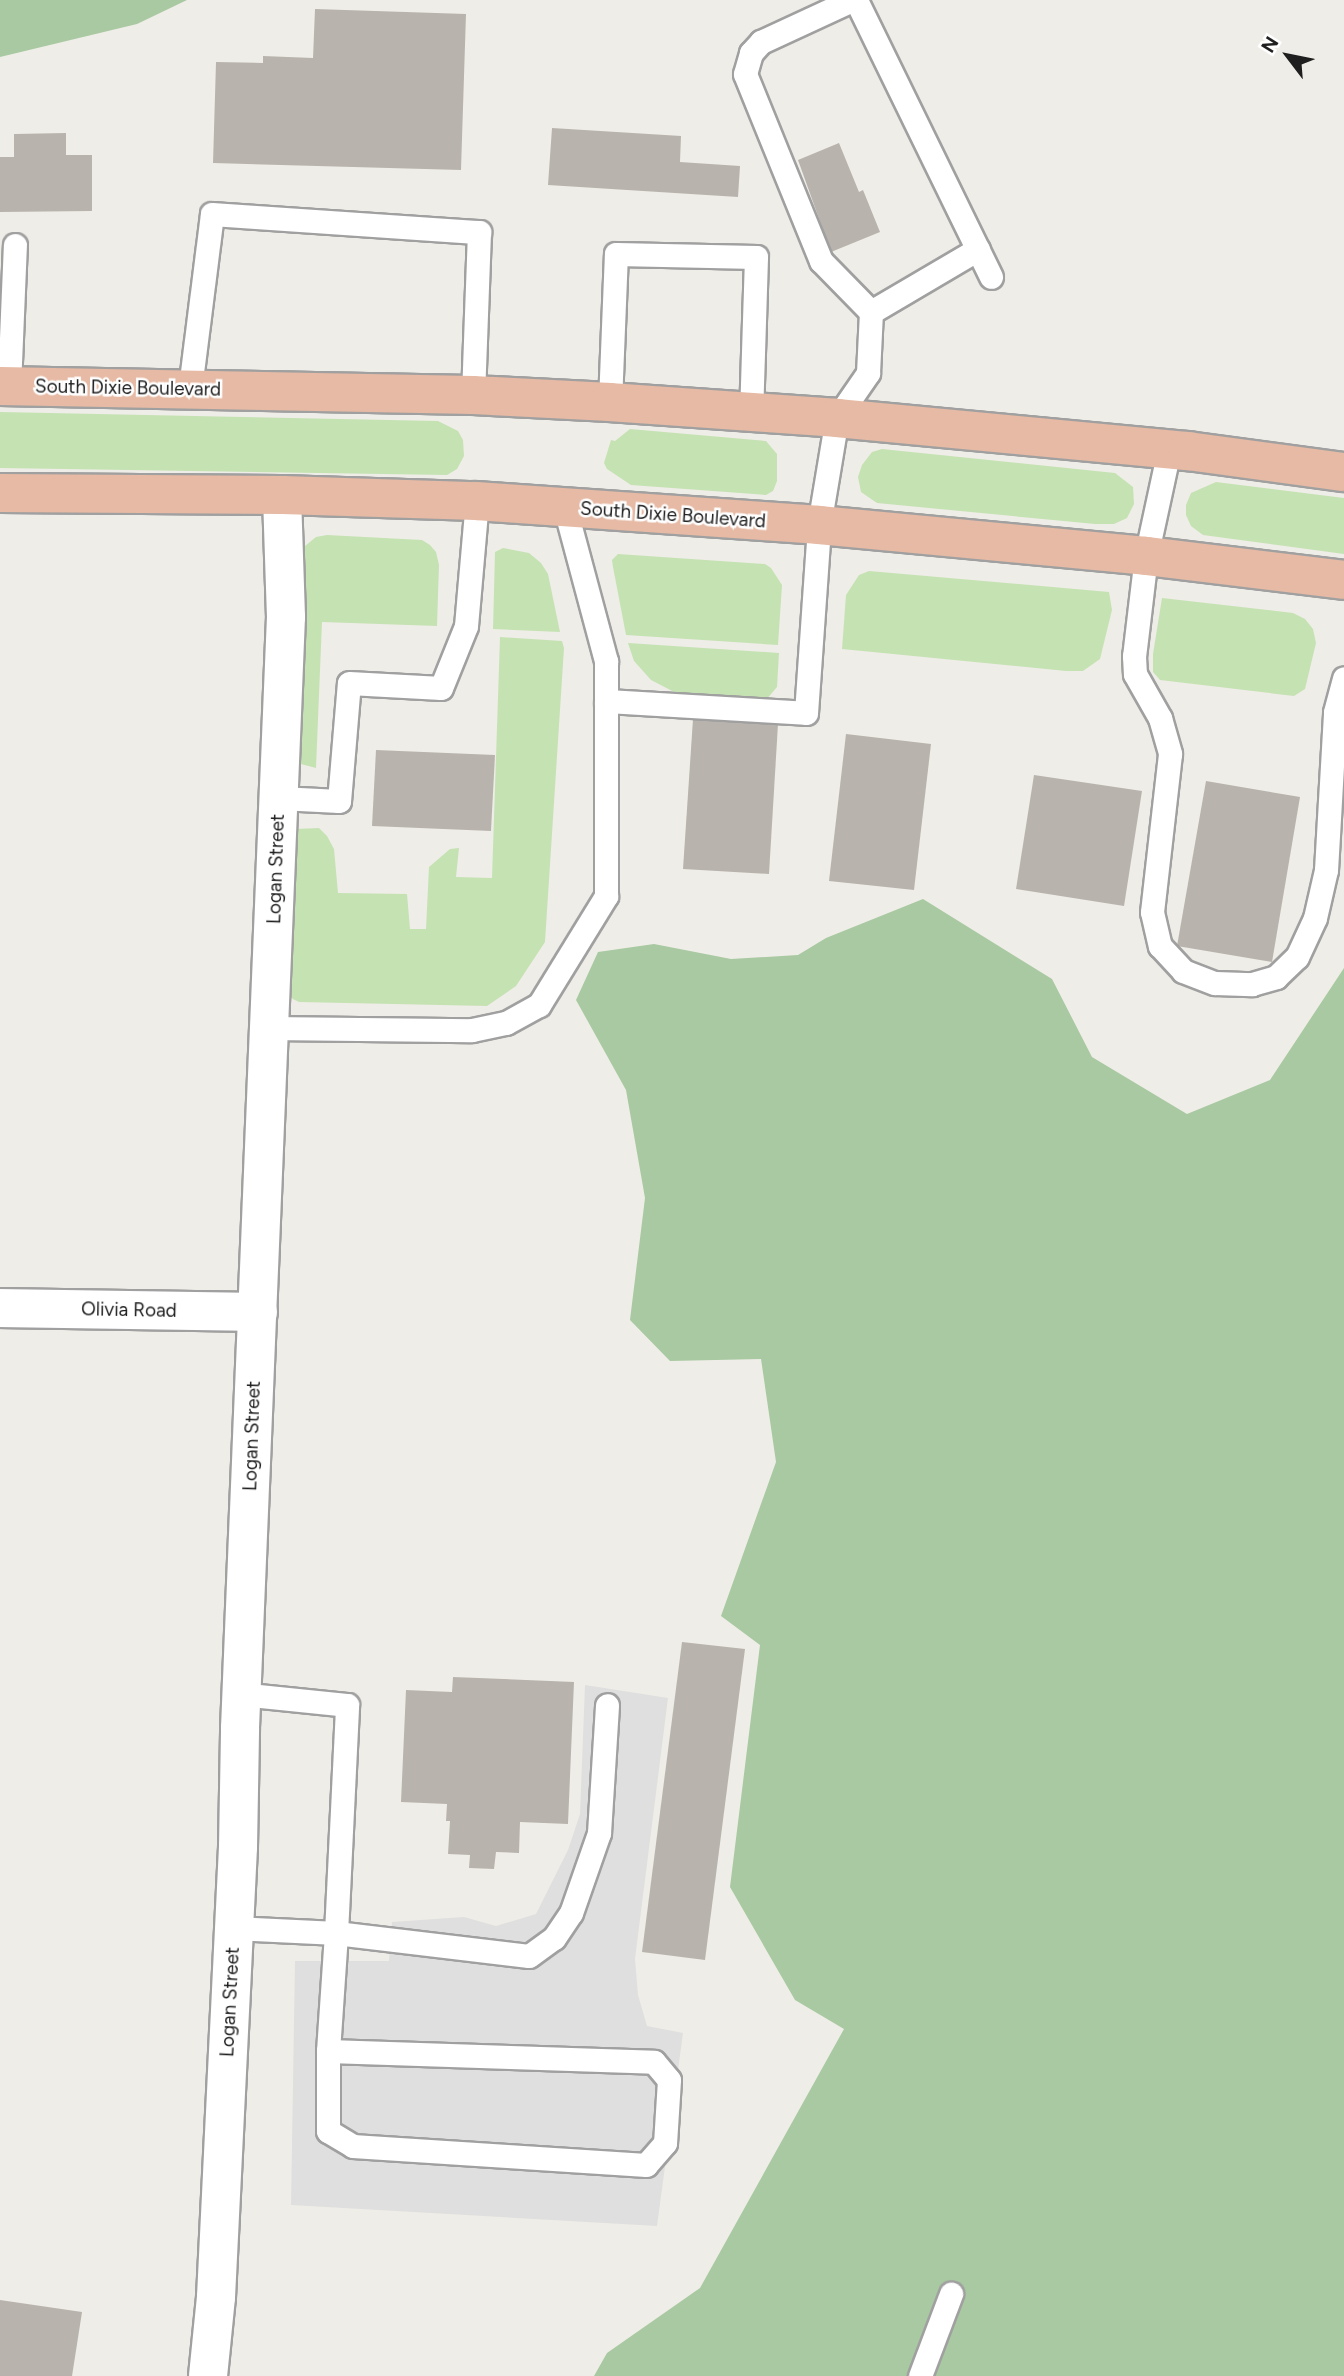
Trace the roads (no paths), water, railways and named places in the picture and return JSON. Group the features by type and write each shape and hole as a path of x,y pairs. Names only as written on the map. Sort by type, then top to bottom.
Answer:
{"highway":[{"name":"South Dixie Boulevard","path":"4,386 473,395 610,402 837,418 1169,450 1344,472"},
{"name":"South Dixie Boulevard","path":"0,493 282,495 477,502 819,525 1146,556 1344,580"}],"street":[{"name":"Logan Street","path":"208,2376 216,2297 234,1928 241,1694 279,798 286,617 282,495"},
{"name":"Olivia Road","path":"0,1308 258,1312"}],"lane":[{"path":"606,701 806,713 819,525 837,418 868,373 871,312 821,261 745,74 751,53 761,42 854,0 992,277"},
{"path":"190,388 212,214 479,232 473,395"},
{"path":"4,386 15,245"},
{"path":"871,312 978,249"},
{"path":"610,402 616,254 757,257 751,412"},
{"path":"1169,450 1146,556 1133,656 1135,674 1160,718 1170,754 1152,912 1160,946 1183,971 1215,983 1252,984 1276,977 1297,957 1315,918 1326,870 1335,712 1344,678"},
{"path":"279,798 339,801 349,683 441,688 466,626 477,502"},
{"path":"269,1028 472,1030 506,1023 539,1004 606,896 606,661 565,508"},
{"path":"241,1694 347,1705 328,2051 328,2131 353,2146 646,2165 665,2143 668,2080 654,2062 328,2051"},
{"path":"234,1928 336,1933 529,1956 554,1938 571,1913 598,1833 607,1705"},
{"path":"920,2376 951,2294"}]}
